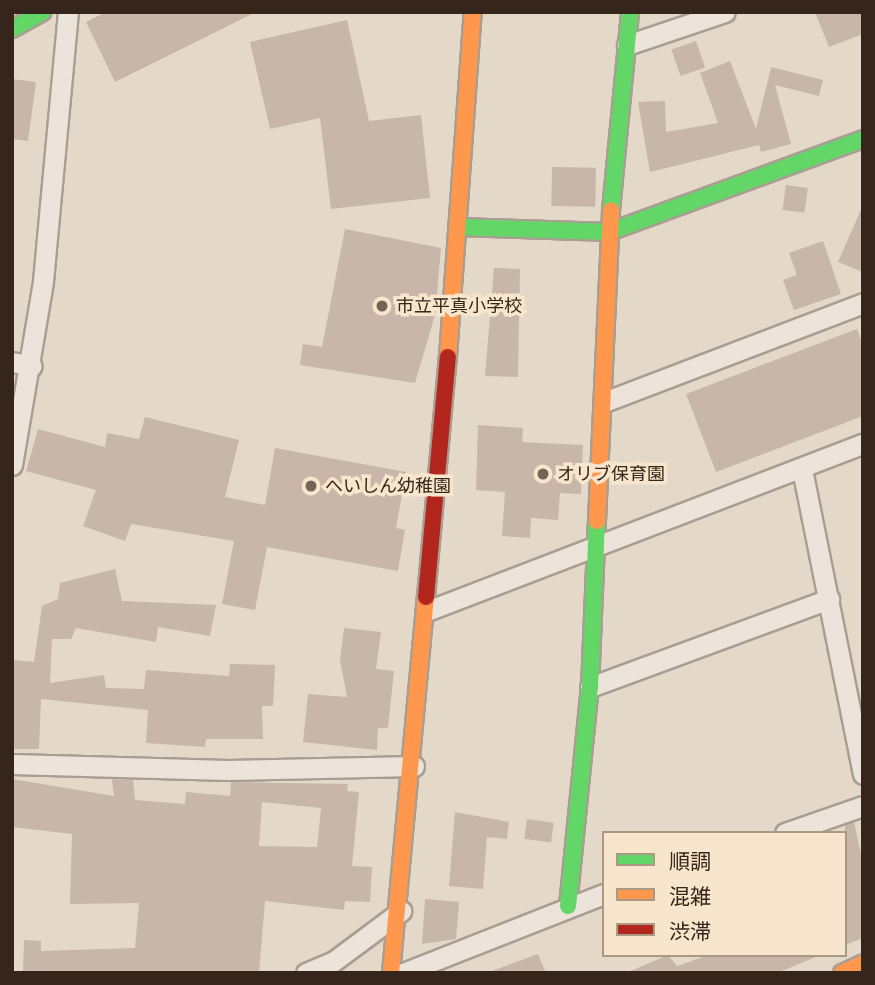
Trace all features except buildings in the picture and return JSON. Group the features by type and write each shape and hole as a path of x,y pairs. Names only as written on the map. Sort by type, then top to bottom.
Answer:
{"main road":[{"path":"12,29 43,12"},
{"path":"391,973 401,911 460,227 473,12"},
{"path":"568,906 590,687 599,546 609,232 630,12"},
{"path":"460,227 609,232 863,139"},
{"path":"842,973 863,963"}],"street":[{"path":"12,465 32,366 68,12"},
{"path":"627,45 725,12"},
{"path":"604,402 863,303"},
{"path":"12,362 32,366"},
{"path":"427,611 863,444"},
{"path":"803,469 863,774"},
{"path":"590,687 829,599"},
{"path":"12,764 228,770 414,765"},
{"path":"791,831 863,806"},
{"path":"404,973 602,895"},
{"path":"306,973 334,961 401,911"}],"traffic: fast":[{"path":"12,29 43,12"},
{"path":"611,210 630,12"},
{"path":"460,227 609,232 863,139"},
{"path":"568,906 590,687 597,521"}],"traffic: slow":[{"path":"448,357 473,12"},
{"path":"597,521 611,210"},
{"path":"391,973 426,597"},
{"path":"842,973 863,963"}],"traffic: jam":[{"path":"426,597 448,357"}],"place":[{"name":"市立平真小学校","path":"382,306"},
{"name":"オリブ保育園","path":"543,474"},
{"name":"へいしん幼稚園","path":"311,486"}]}
